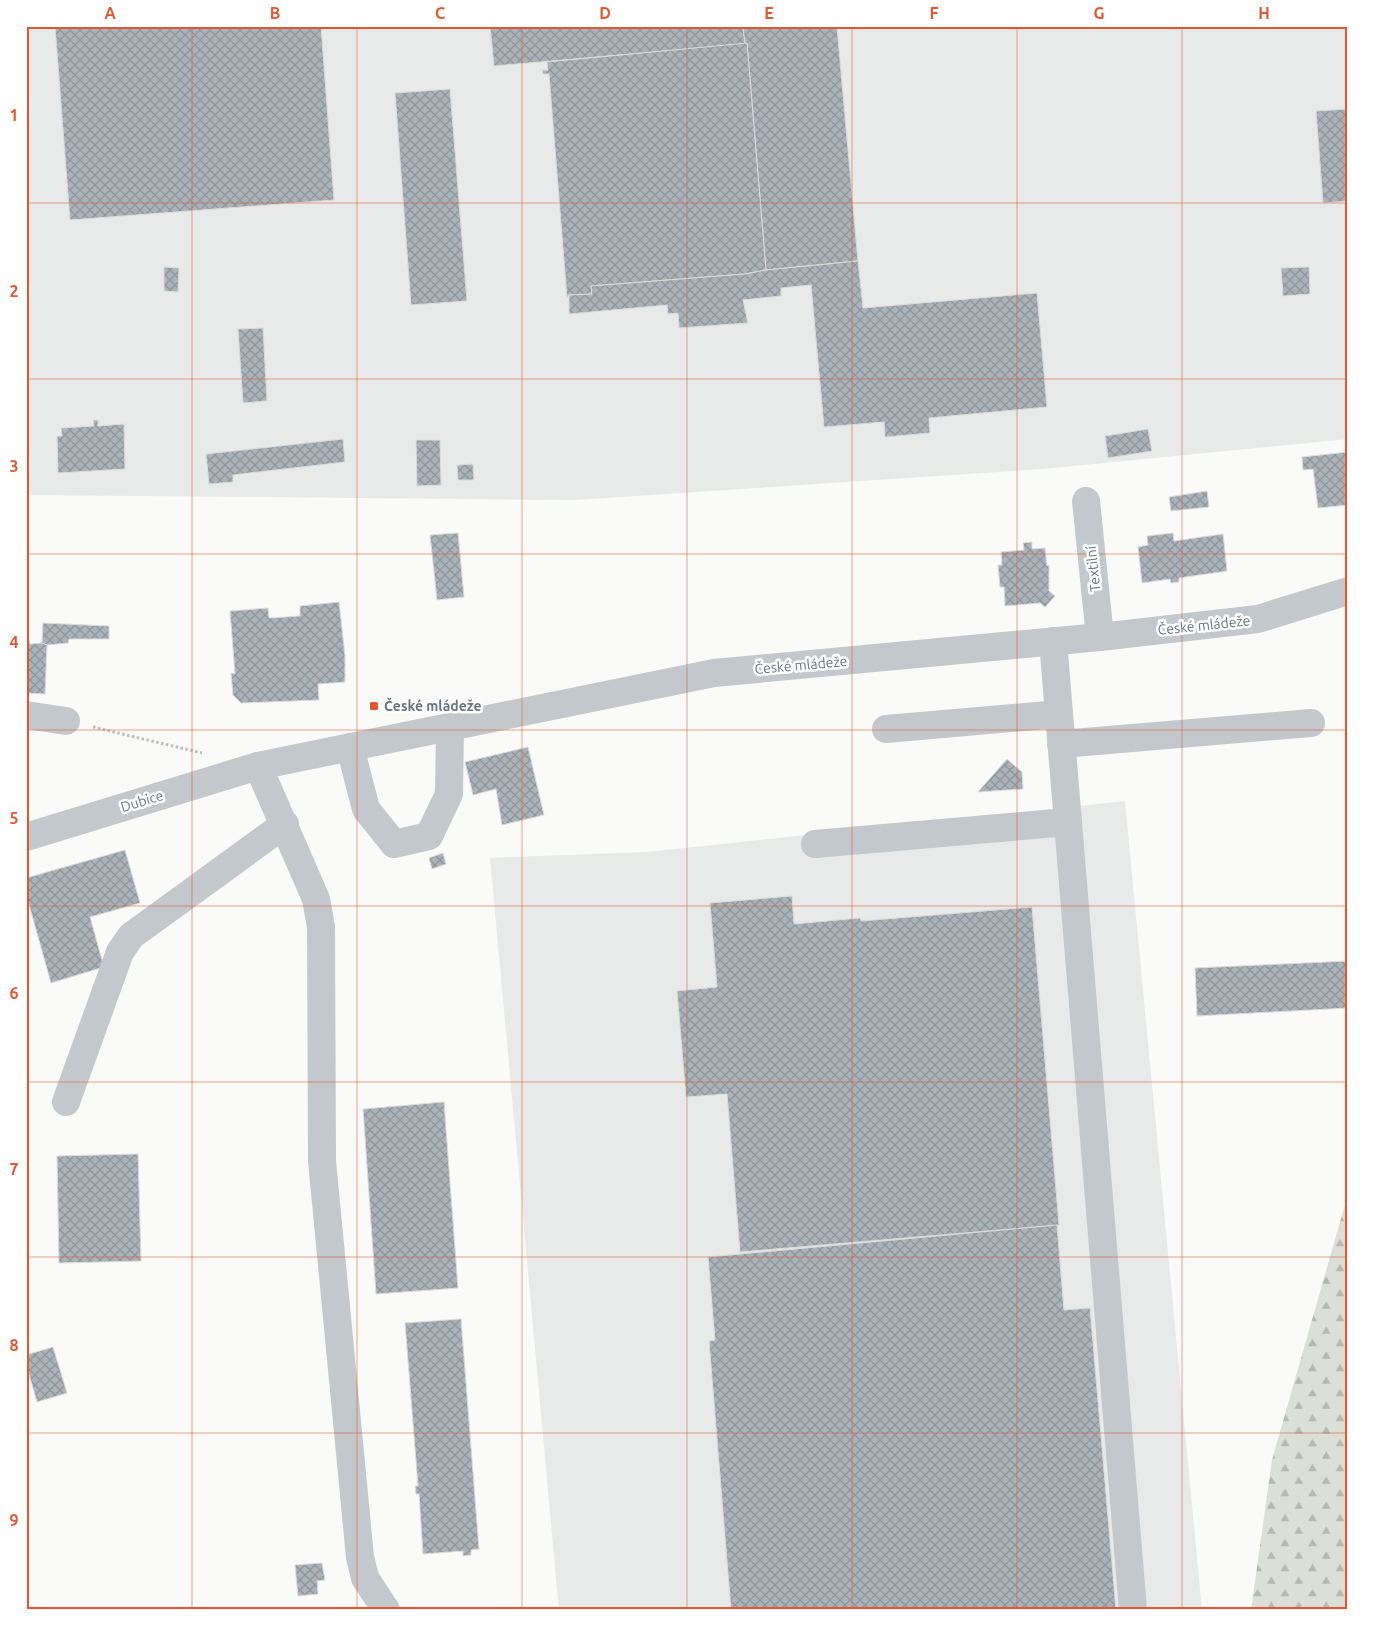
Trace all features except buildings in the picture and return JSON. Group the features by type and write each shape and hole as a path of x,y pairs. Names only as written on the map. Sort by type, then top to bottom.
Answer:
{"street":[{"name":"Textilní","path":"1086,501 1100,637"},
{"name":"České mládeže","path":"258,766 714,673 1100,637 1258,619 1348,591"},
{"path":"1053,641 1133,1610"},
{"path":"886,729 1059,714"},
{"path":"26,716 66,721"},
{"path":"1062,744 1311,723"},
{"path":"350,747 366,809 394,844 430,836 449,794 450,727"},
{"path":"258,766 285,824 316,899 321,927 322,1161 360,1557 365,1578 386,1610"},
{"name":"Dubice","path":"26,837 258,766"},
{"path":"815,844 1068,822"},
{"path":"66,1102 120,952 131,936 285,824"}],"path":[{"path":"66,721 210,754"}],"shaded area":[{"path":"26,26 1348,26 1348,439 1043,469 575,500 26,495"},
{"path":"1125,801 1202,1610 559,1610 490,858 647,852"}],"green space":[{"path":"1348,1194 1348,1610 1251,1610 1272,1460"}],"place":[{"name":"České mládeže","path":"374,706"}]}
